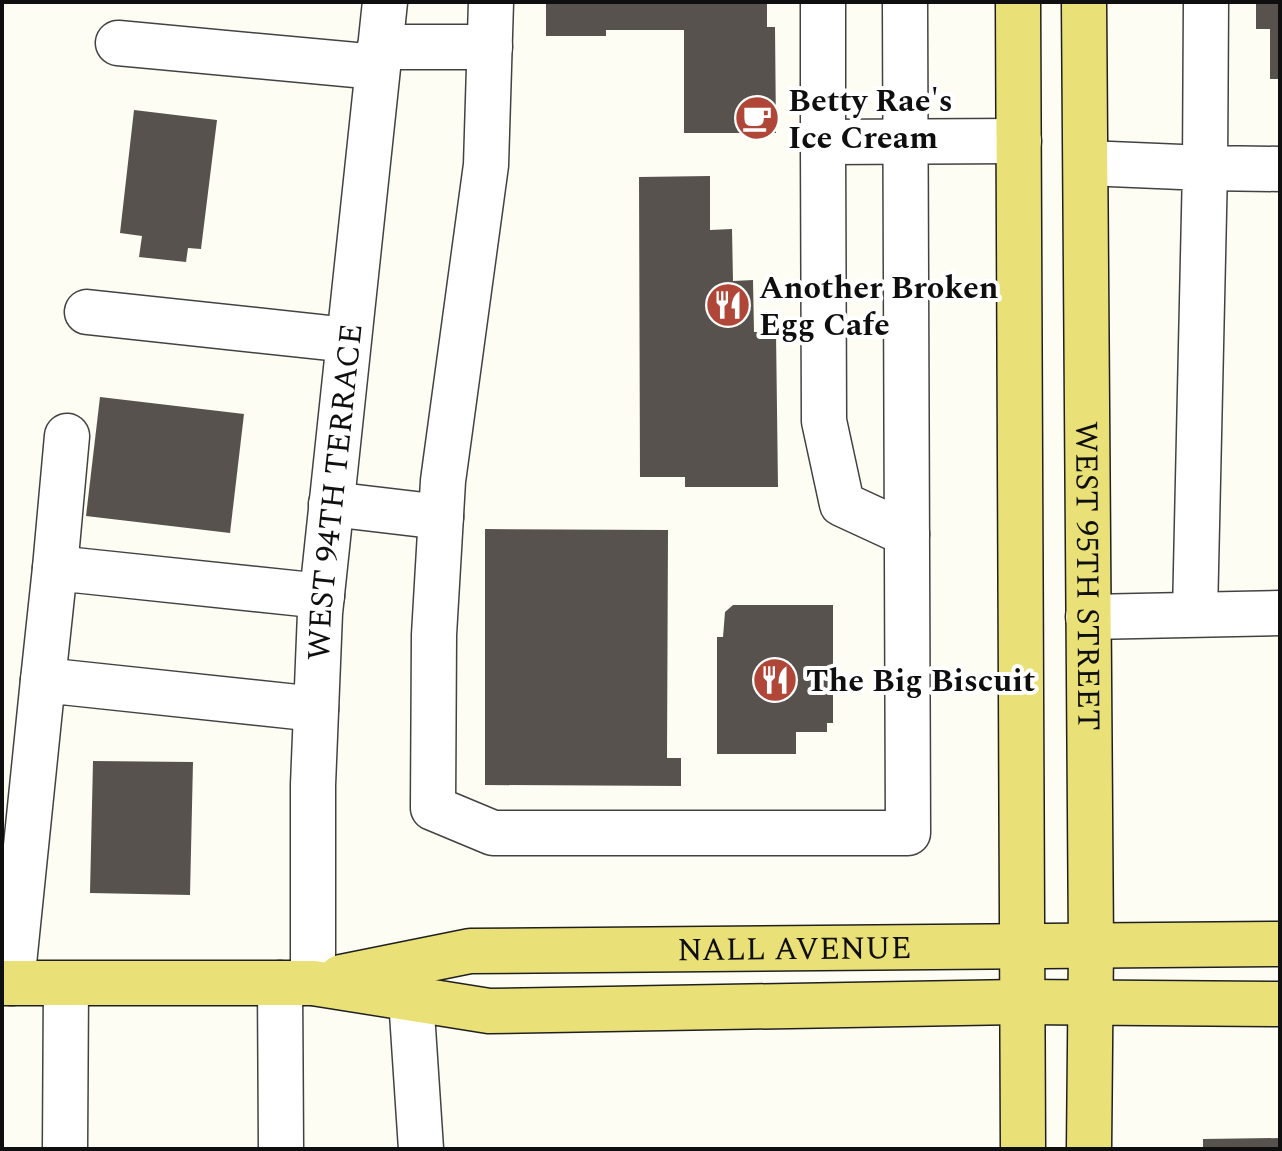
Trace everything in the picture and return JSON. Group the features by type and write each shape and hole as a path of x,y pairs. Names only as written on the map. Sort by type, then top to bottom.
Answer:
{"main road":[{"name":"WEST 95TH STREET","path":"1018,2 1023,1149"},
{"name":"WEST 95TH STREET","path":"1084,2 1091,946 1089,1149"},
{"name":"NALL AVENUE","path":"297,983 470,951 1280,944"},
{"name":"NALL AVENUE","path":"7,983 297,983 489,1011 1023,1002 1280,1004"}],"street":[{"name":"WEST 94TH TERRACE","path":"281,1149 297,983 322,596 385,2"},
{"path":"491,2 486,165 441,517 434,635 433,808 493,833 908,833 905,2"},
{"path":"823,2 824,421 842,504 907,534"},
{"path":"1195,614 1206,2"},
{"path":"118,43 379,57 490,47"},
{"path":"823,142 1019,141"},
{"path":"1086,163 1280,169"},
{"path":"87,312 348,340"},
{"path":"7,983 43,680 67,436"},
{"path":"331,504 441,517"},
{"path":"55,568 322,596"},
{"path":"1088,617 1280,613"},
{"path":"43,680 316,709"},
{"path":"65,1149 66,984"},
{"path":"411,998 421,1149"}],"building":[{"path":"546,2 767,2 767,27 775,27 776,133 684,133 684,30 606,30 606,36 546,36"},
{"path":"1256,2 1280,2 1280,79 1270,79 1270,29 1256,29"},
{"path":"134,110 217,120 201,249 188,248 186,262 139,257 142,236 120,233"},
{"path":"710,176 710,230 732,229 733,281 753,280 754,332 776,332 778,487 685,487 685,477 640,477 639,177"},
{"path":"100,397 244,414 230,533 86,516"},
{"path":"485,529 668,530 667,758 681,758 681,786 485,785"},
{"name":"The Big Biscuit","path":"733,605 833,605 833,723 827,723 827,732 796,732 796,754 717,754 717,637 723,637 725,612"},
{"path":"93,761 193,762 190,895 90,893"},
{"path":"1280,1138 1280,1149 1203,1149 1203,1139"}],"place":[{"name":"Betty Rae's Ice Cream","path":"757,118"},
{"name":"Another Broken Egg Cafe","path":"728,305"},
{"name":"The Big Biscuit","path":"775,680"}]}
